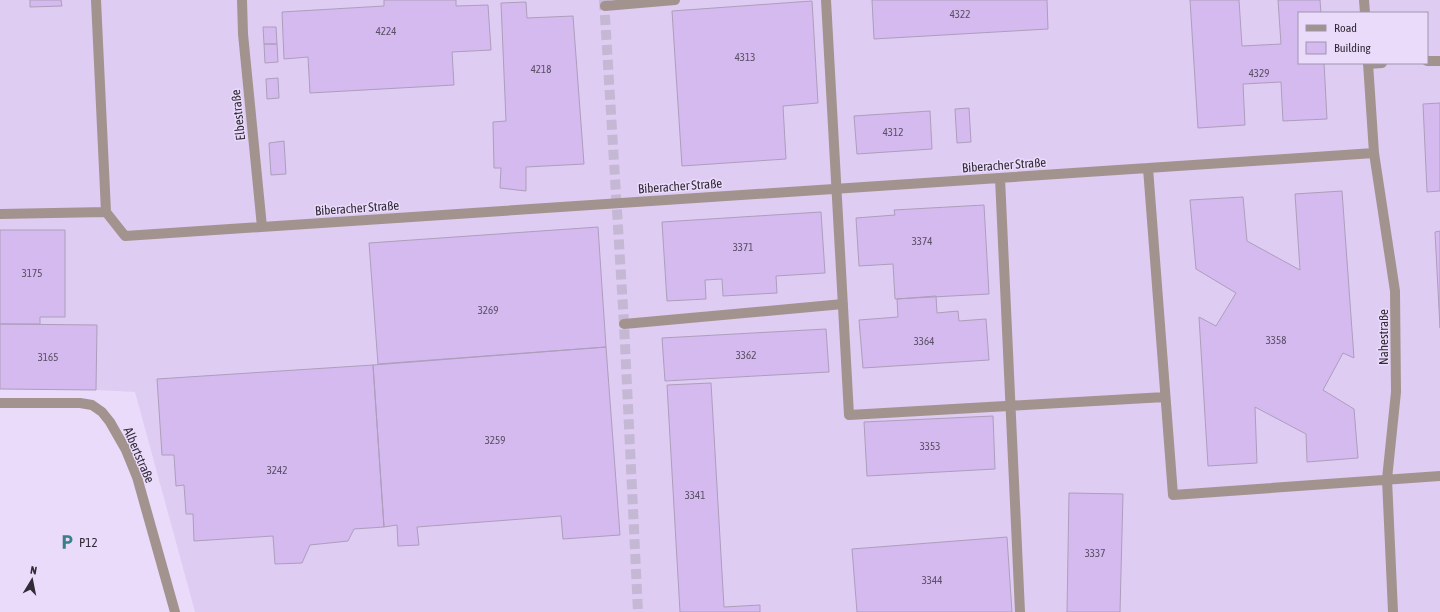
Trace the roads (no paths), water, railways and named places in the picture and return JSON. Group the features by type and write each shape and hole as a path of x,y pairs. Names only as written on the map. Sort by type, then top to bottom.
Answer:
{"street":[{"path":"0,214 106,212 96,0"},
{"name":"Elbestraße","path":"242,0 243,34 262,227"},
{"path":"605,6 675,0"},
{"path":"826,0 849,415 1165,397"},
{"path":"1364,0 1364,12"},
{"path":"1428,61 1440,61"},
{"name":"Nahestraße","path":"1368,64 1374,153 1395,291 1396,392 1387,479 1393,612"},
{"name":"Biberacher Straße","path":"106,212 125,236 1374,153"},
{"path":"1148,168 1173,495 1440,476"},
{"path":"1000,178 1020,612"},
{"path":"624,324 843,304"},
{"name":"Albertstraße","path":"0,403 80,403 92,405 102,412 110,422 126,450 137,477 175,612"}],"tunnel":[{"path":"604,0 624,324 638,612"}],"place":[{"name":"P12","path":"67,542"}]}
